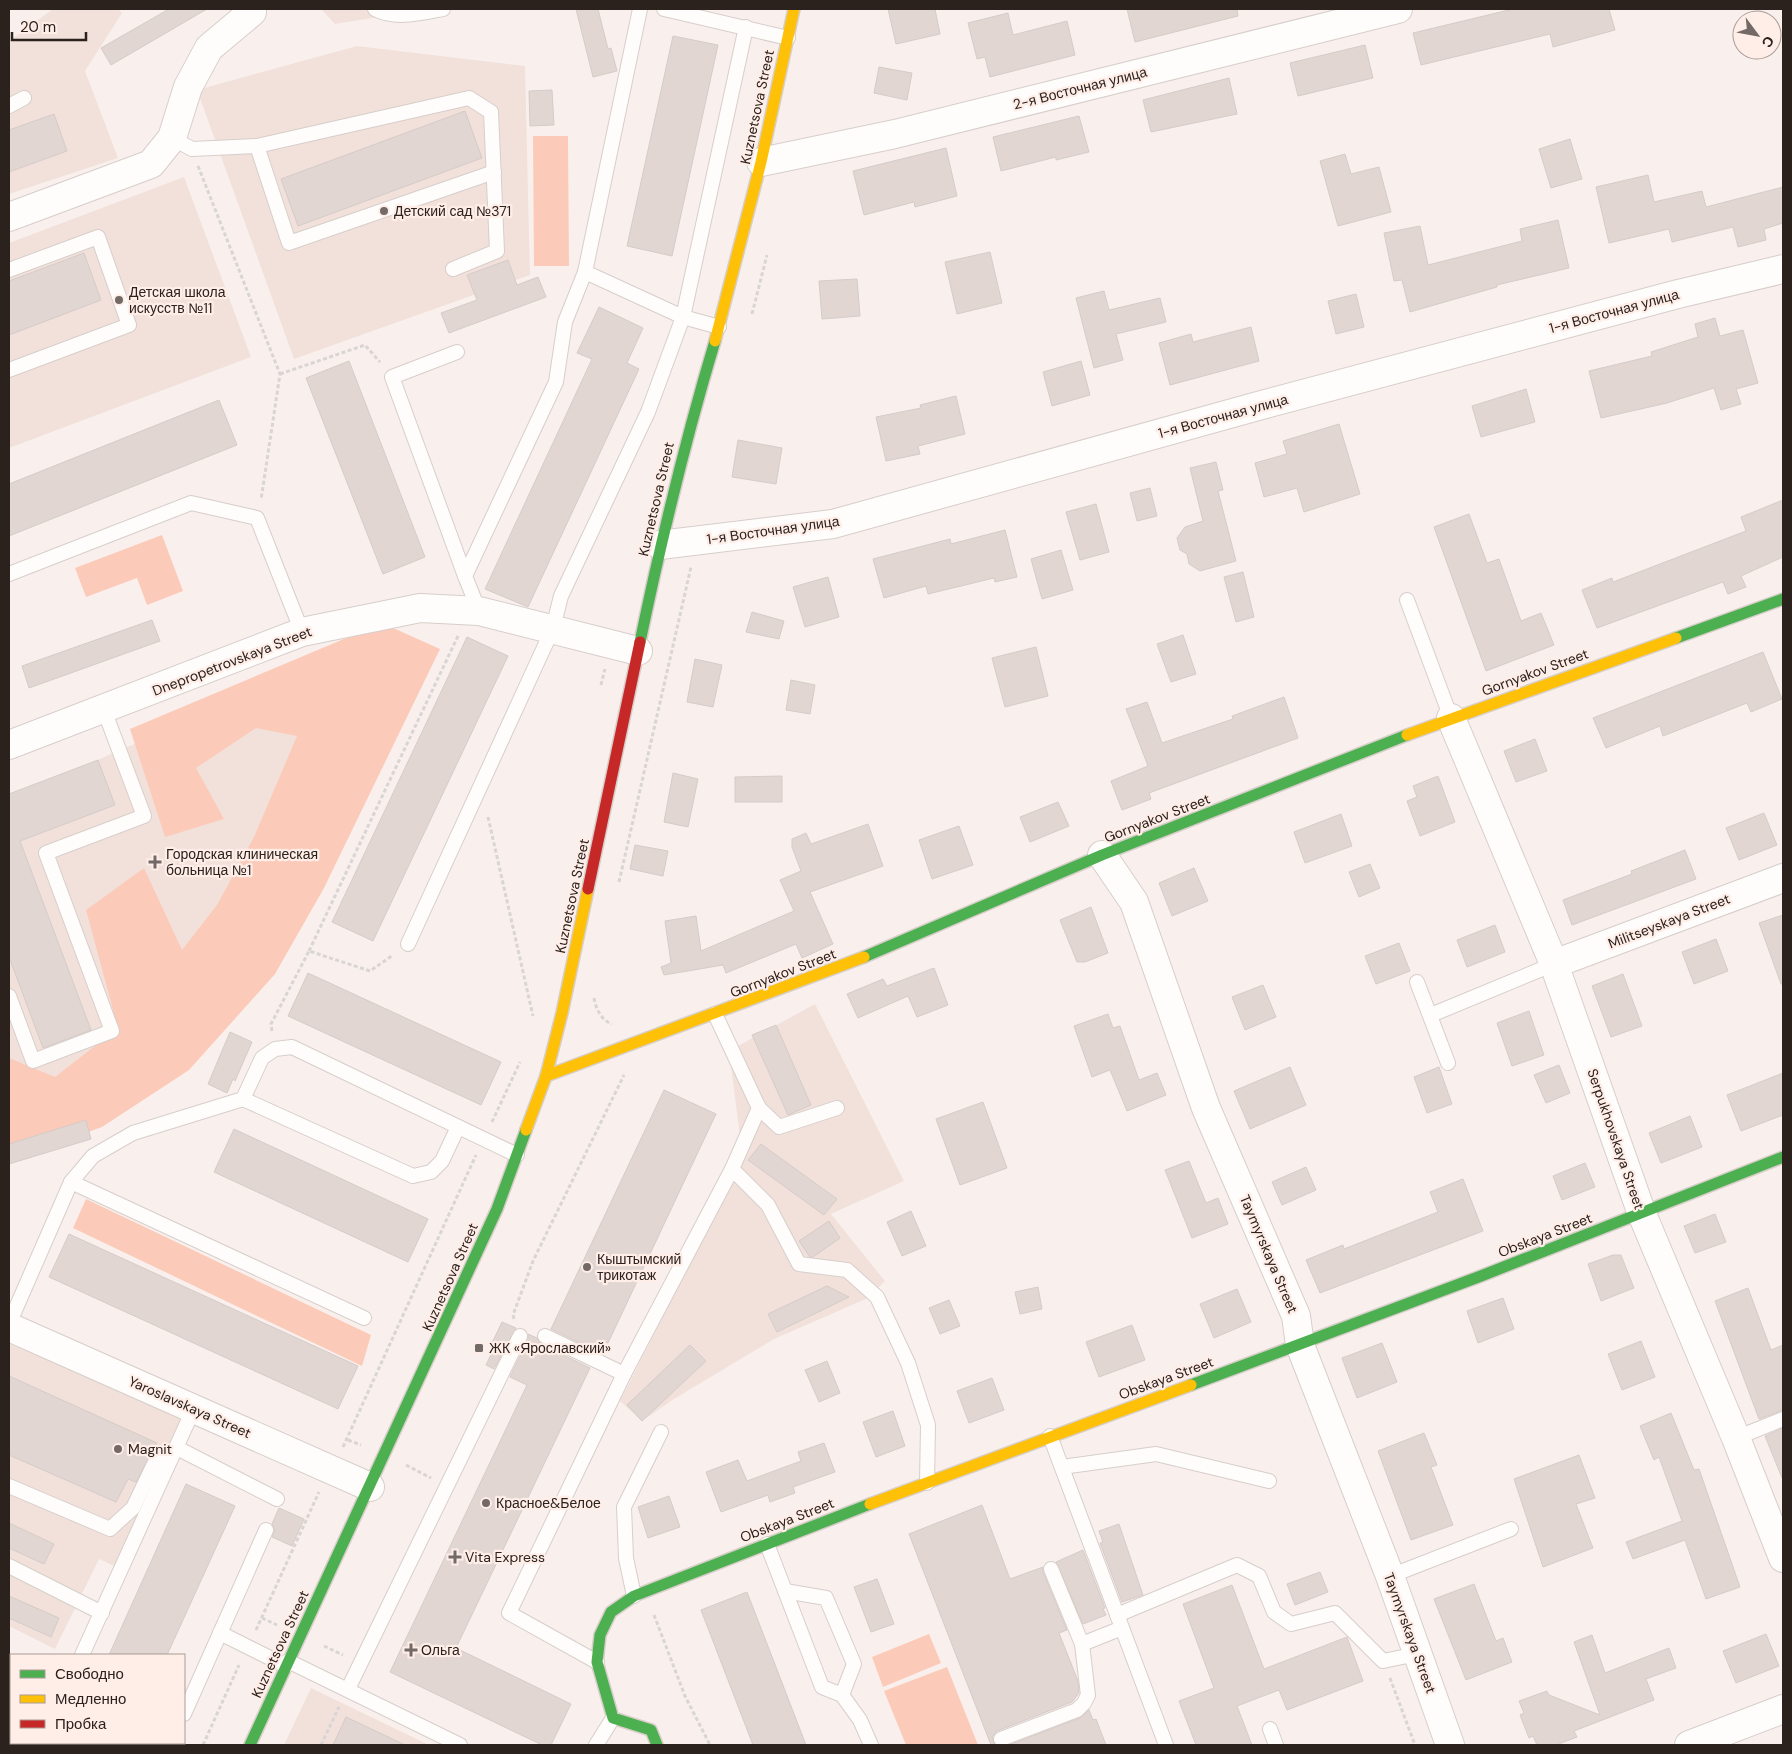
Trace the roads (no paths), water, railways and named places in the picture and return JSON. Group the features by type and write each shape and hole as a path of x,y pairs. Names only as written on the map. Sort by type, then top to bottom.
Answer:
{"street":[{"path":"9,217 151,164 182,144 188,87 209,48 252,12 252,9"},
{"name":"Kuznetsova Street","path":"250,1745 493,1218 546,1076 562,1013 660,545 686,436 718,327 761,162 794,9"},
{"name":"2-я Восточная улица","path":"761,162 895,134 1398,9"},
{"name":"1-я Восточная улица","path":"660,545 833,524 1258,406 1678,294 1783,269"},
{"name":"Gornyakov Street","path":"546,1076 848,964 1102,855 1451,718 1783,599"},
{"name":"Dnepropetrovskaya Street","path":"9,745 104,710 302,632 420,608 475,611 553,628 610,645 638,651"},
{"name":"Serpukhovskaya Street","path":"1451,718 1554,964 1642,1214 1736,1438 1783,1558"},
{"name":"Taymyrskaya Street","path":"1102,855 1134,902 1206,1108 1296,1316 1300,1345 1390,1576 1450,1745"},
{"name":"Militseyskaya Street","path":"1554,964 1783,878"},
{"name":"Obskaya Street","path":"596,1662 600,1635 611,1612 640,1594 1050,1436 1300,1345 1783,1158"},
{"name":"Yaroslavskaya Street","path":"9,1326 370,1487"},
{"path":"596,1662 613,1718 651,1730 657,1745"},
{"path":"1689,1745 1783,1709"}],"lane":[{"path":"375,9 380,12 410,15 443,9"},
{"path":"465,576 556,382 565,322 585,272 640,9"},
{"path":"664,9 788,38"},
{"path":"408,944 480,782 553,628 561,596 648,412 683,317 746,27"},
{"path":"9,106 24,98"},
{"path":"182,144 257,146 469,98 491,112 497,251 452,269"},
{"path":"257,146 289,243 494,172"},
{"path":"9,270 98,237 129,325 9,370"},
{"path":"585,272 683,317 718,327"},
{"path":"457,352 392,377 465,576 475,611"},
{"path":"9,574 191,503 257,518 302,632"},
{"path":"1407,600 1451,718"},
{"path":"9,996 33,1061 112,1031 46,853 144,816 104,710"},
{"path":"1431,1015 1554,964"},
{"path":"1417,982 1448,1063"},
{"path":"715,1014 759,1108 779,1127 837,1108"},
{"path":"243,1099 262,1058 275,1049 292,1047 517,1155"},
{"path":"9,1326 70,1182 93,1156 133,1133 243,1099 413,1176 431,1172 442,1161 458,1127"},
{"path":"596,1662 509,1613 624,1374 732,1168 759,1108"},
{"path":"732,1168 768,1205 799,1264 847,1270 877,1297 908,1363 928,1424 927,1483"},
{"path":"70,1182 364,1318"},
{"path":"348,1689 520,1336"},
{"path":"545,1336 624,1374"},
{"path":"82,1654 194,1408"},
{"path":"1736,1438 1783,1419"},
{"path":"640,1594 626,1558 624,1507 661,1432"},
{"path":"1050,1436 1166,1745"},
{"path":"9,1486 110,1529 133,1508 156,1460 177,1448"},
{"path":"177,1448 277,1499"},
{"path":"1062,1467 1156,1454 1269,1481"},
{"path":"1390,1576 1511,1529"},
{"path":"185,1712 266,1530"},
{"path":"767,1544 822,1687 842,1695 860,1720 871,1745"},
{"path":"1117,1614 1237,1565 1259,1576 1274,1612 1291,1624 1335,1613 1383,1661 1417,1654"},
{"path":"9,1566 102,1613"},
{"path":"1001,1739 1077,1710 1084,1703 1088,1695 1082,1644 1050,1569"},
{"path":"785,1592 826,1598 854,1664 842,1695"},
{"path":"1082,1644 1122,1628"},
{"path":"220,1633 348,1689 460,1745"},
{"path":"596,1745 613,1718"},
{"path":"1270,1729 1276,1745"}],"place":[{"name":"Детский сад №371","path":"384,211"},
{"name":"Детская школа искусств №11","path":"119,300"},
{"name":"Городская клиническая больница №1","path":"155,862"},
{"name":"Кыштымский трикотаж","path":"587,1267"},
{"name":"ЖК «Ярославский»","path":"479,1348"},
{"name":"Magnit","path":"118,1449"},
{"name":"Красное&Белое","path":"486,1503"},
{"name":"Vita Express","path":"455,1557"},
{"name":"Ольга","path":"411,1650"}]}
